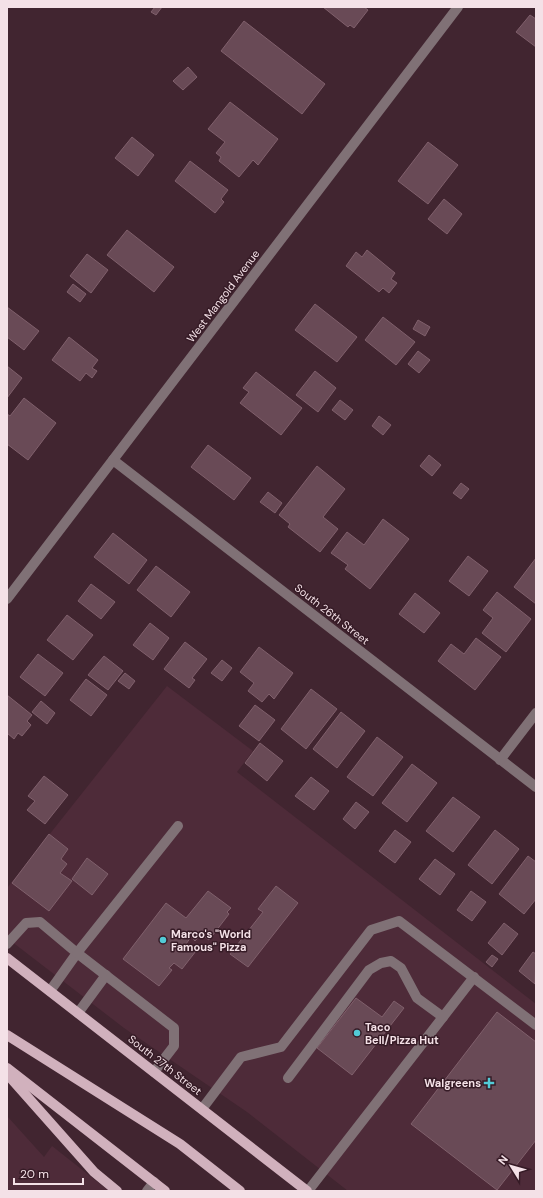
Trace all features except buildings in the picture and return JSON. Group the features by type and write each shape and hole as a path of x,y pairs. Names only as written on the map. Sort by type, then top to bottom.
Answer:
{"main road":[{"name":"South 27th Street","path":"7,958 308,1191"},
{"path":"7,1035 180,1144 240,1191"},
{"path":"7,1068 165,1191"},
{"path":"7,1073 94,1172 118,1191"}],"street":[{"name":"West Mangold Avenue","path":"7,599 458,7"},
{"name":"South 26th Street","path":"113,460 536,787"},
{"path":"500,760 536,713"},
{"path":"50,991 77,953 178,826"},
{"path":"202,1109 241,1057 281,1047 370,930 399,921 536,1024"},
{"path":"7,944 26,922 40,922 77,953 174,1028 174,1046 154,1072"},
{"path":"288,1078 369,970 381,963 391,961 401,968 417,998 443,1017"},
{"path":"78,1013 106,975"},
{"path":"308,1191 474,977"},
{"path":"147,1191 154,1182"}],"shaded area":[{"path":"167,686 253,751 237,772 536,1004 536,1191 348,1191 247,1112 124,1028 7,938 7,888"},
{"path":"7,1116 44,1157 52,1146 109,1191 7,1191"}],"place":[{"name":"Marco's \"World Famous\" Pizza","path":"163,940"},
{"name":"Taco Bell/Pizza Hut","path":"357,1033"},
{"name":"Walgreens","path":"489,1083"}]}
